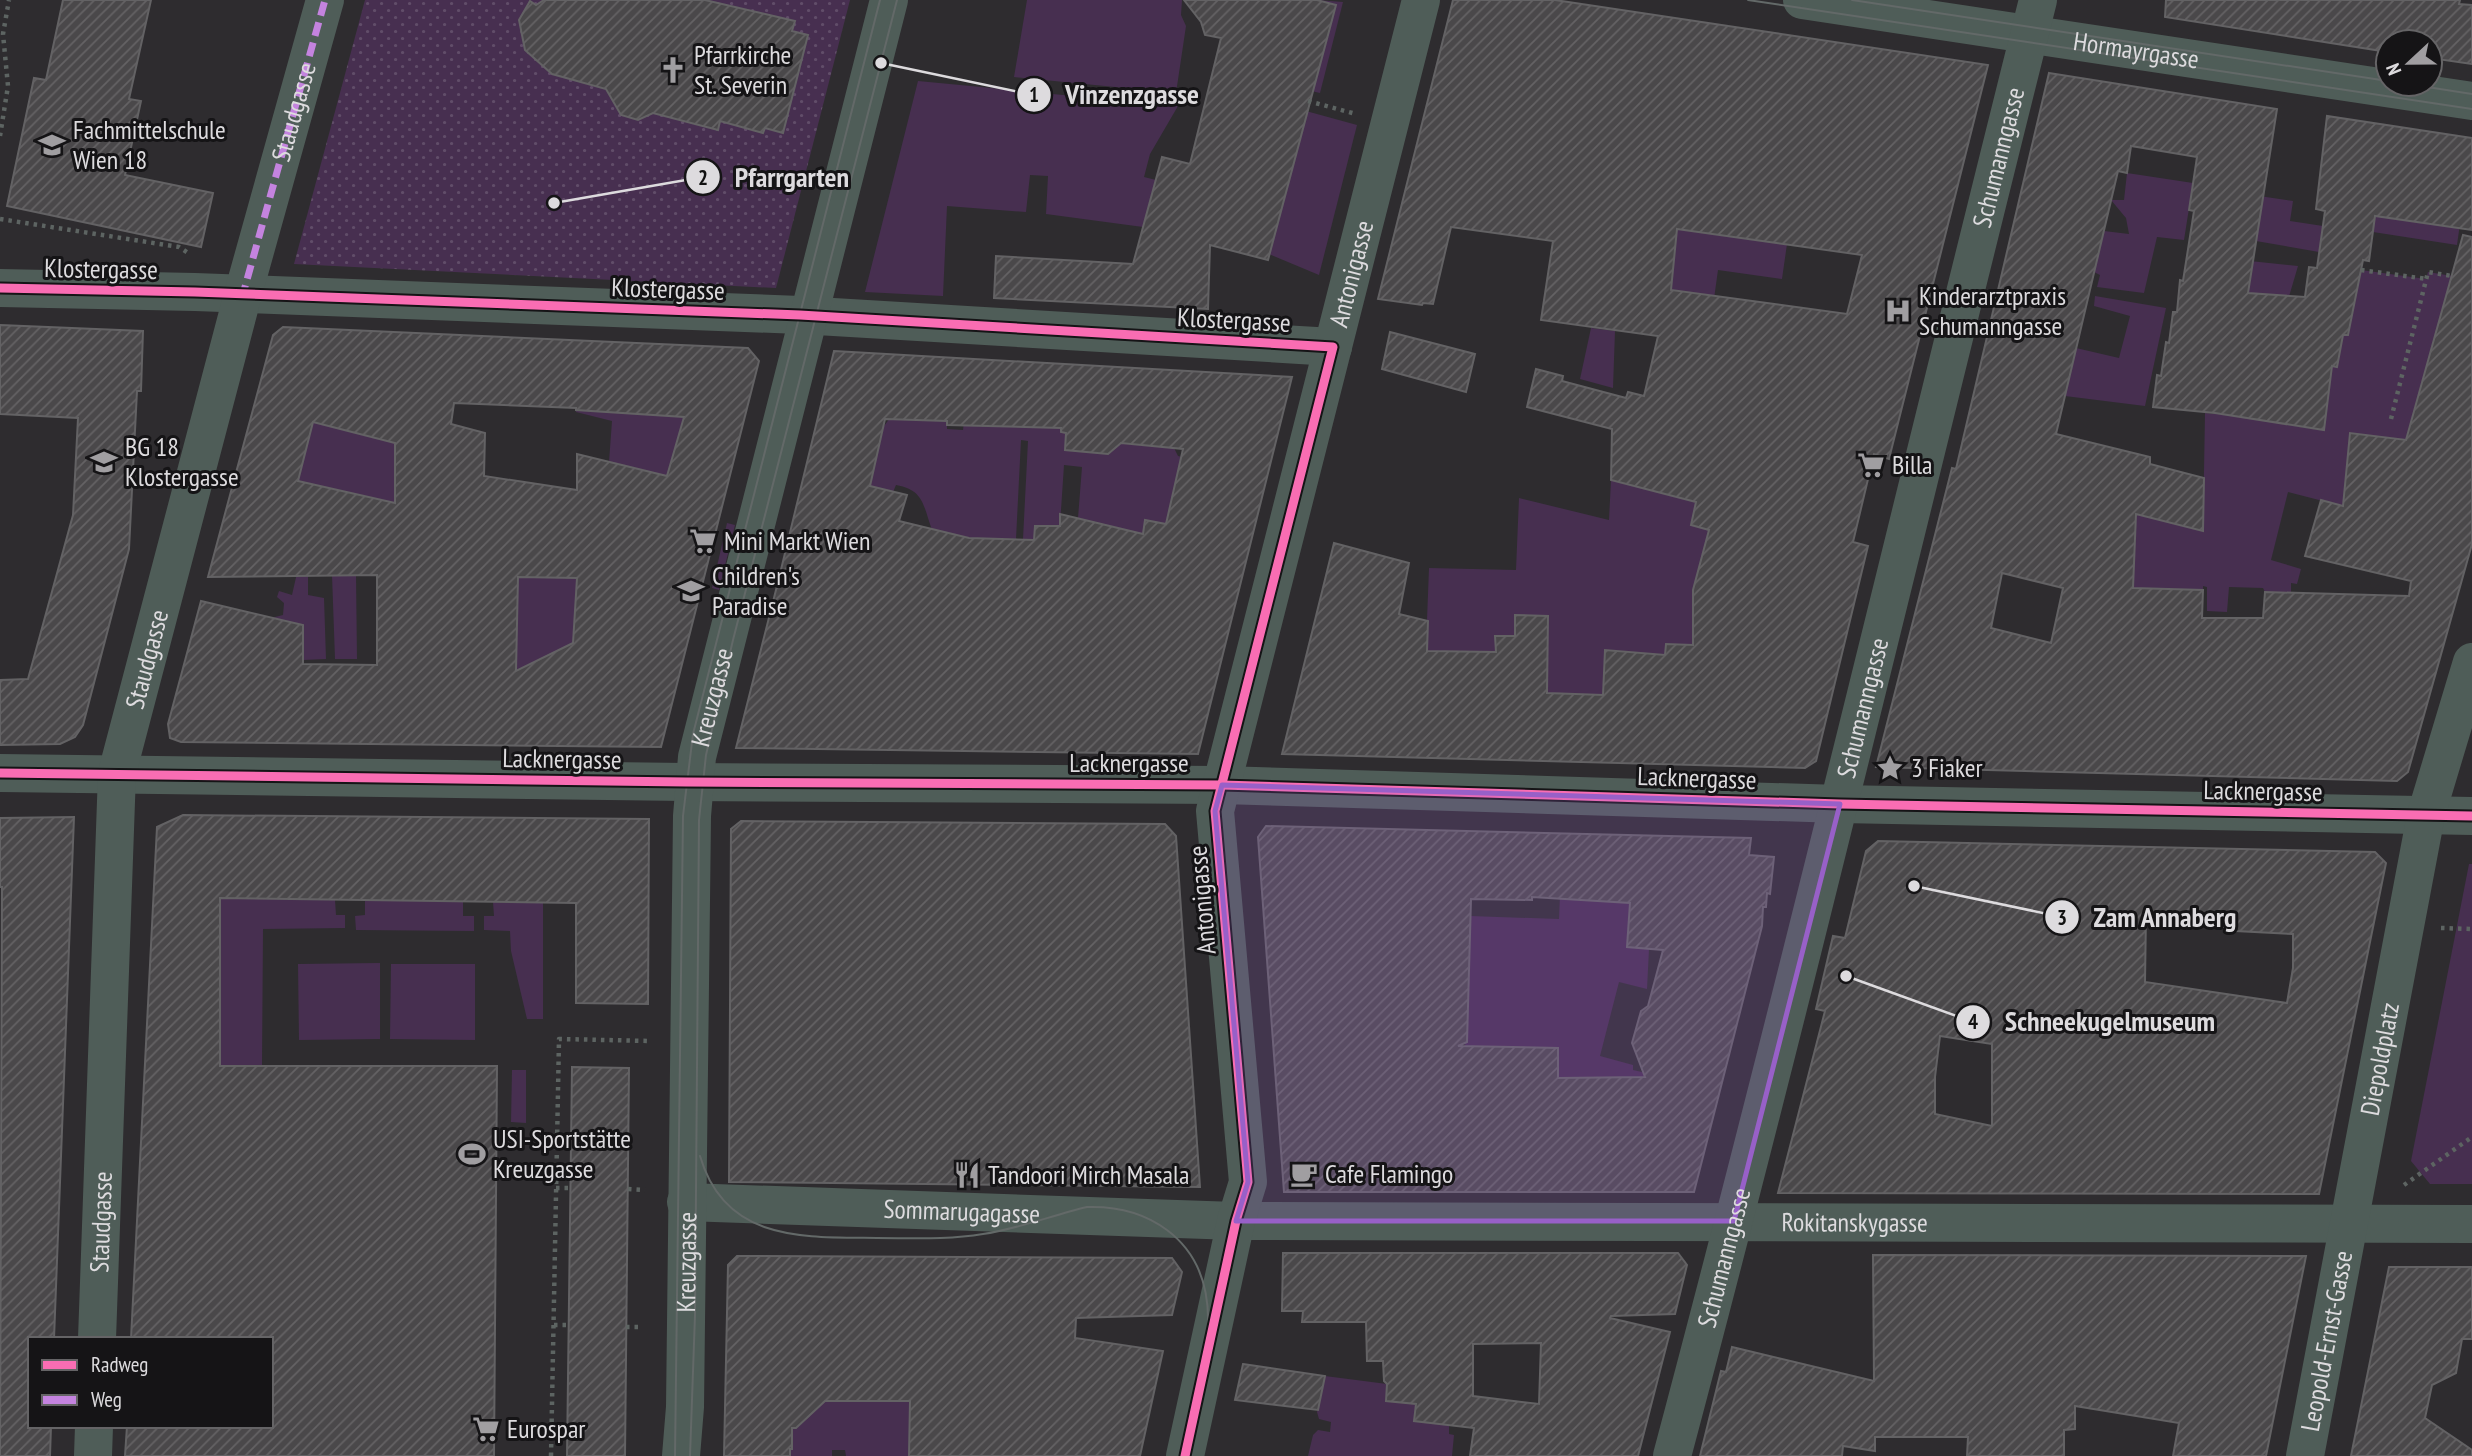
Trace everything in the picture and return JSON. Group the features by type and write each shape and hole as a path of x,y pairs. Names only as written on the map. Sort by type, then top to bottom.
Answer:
{"street":[{"name":"Staudgasse","path":"97,1337 117,773 243,294 324,0"},
{"name":"Kreuzgasse","path":"681,1456 685,1408 691,839 695,781 704,727 889,0"},
{"name":"Antonigasse","path":"1185,1456 1248,1182 1215,811 1421,0"},
{"name":"Hormayrgasse","path":"1801,0 2033,17 2472,101"},
{"name":"Schumanngasse","path":"1672,1456 1840,804 2033,17"},
{"name":"Klostergasse","path":"0,288 243,294 808,316 1333,347"},
{"path":"2472,662 2426,815 2472,816"},
{"name":"Lacknergasse","path":"0,773 1222,785 1840,804 2426,815"},
{"name":"Diepoldplatz","path":"2347,1224 2426,815"},
{"name":"Sommarugagasse","path":"687,1202 1237,1221"},
{"name":"Rokitanskygasse","path":"1237,1221 2347,1224"},
{"path":"2347,1224 2472,1224"},
{"name":"Leopold-Ernst-Gasse","path":"2305,1456 2347,1224"},
{"path":"93,1456 94,1428"}],"path":[{"path":"0,136 8,86 3,34 9,0"},
{"path":"1308,101 1360,115"},
{"path":"0,219 178,247 188,253"},
{"path":"2361,270 2427,279"},
{"path":"2391,419 2428,272 2452,276"},
{"path":"551,1456 559,1039 662,1041"},
{"path":"2347,1224 2472,1137"},
{"path":"556,1188 570,1188"},
{"path":"628,1189 645,1190"},
{"path":"554,1325 569,1325"},
{"path":"626,1327 643,1327"}],"highlighted area":[{"path":"1222,785 1840,804 1734,1221 1236,1221 1248,1182 1215,811"}],"shaded area":[{"path":"365,0 850,0 776,288 294,264"},
{"path":"1027,0 1182,0 1181,15 1186,26 1176,93 1014,77"},
{"path":"1317,0 1343,2 1320,93 1311,91"},
{"path":"918,81 1178,106 1150,154 1144,177 1156,180 1143,227 1046,214 1048,176 1030,175 1026,212 947,206 943,296 865,292"},
{"path":"1306,111 1357,125 1319,275 1269,254"},
{"path":"2127,173 2193,183 2184,240 2157,237 2144,293 2097,287 2100,275 2094,272 2104,231 2129,234 2126,218 2111,200 2124,200"},
{"path":"2379,190 2463,202 2457,245 2373,232"},
{"path":"2239,193 2293,201 2290,221 2323,226 2319,252 2256,241"},
{"path":"1677,229 1787,244 1782,279 1718,270 1708,342 1666,338"},
{"path":"2250,261 2298,266 2253,419 2320,430 2332,366 2337,367 2343,335 2348,335 2361,270 2426,279 2428,272 2452,276 2406,440 2350,433 2347,462 2412,524 2288,492 2271,560 2301,569 2297,584 2291,583 2291,592 2229,587 2227,612 2207,611 2207,587 2203,586 2203,590 2114,588 2116,509 2203,530 2205,413 2215,414 2219,383"},
{"path":"2095,296 2166,308 2145,406 2065,396 2076,348 2119,358 2130,316 2094,306"},
{"path":"1591,328 1615,331 1613,388 1580,379"},
{"path":"576,402 686,411 668,476 609,462 612,421 576,412"},
{"path":"890,418 947,421 947,429 963,430 964,422 1001,427 1061,427 1061,432 1080,433 1116,442 1174,448 1178,456 1182,457 1166,524 1146,520 1143,534 1078,518 1082,467 1064,465 1059,540 1058,526 1036,526 1034,540 1023,539 1028,441 1021,440 1016,539 969,538 932,530 921,500 912,491 896,485 893,492 860,483 869,447 879,448 884,426"},
{"path":"313,422 395,443 395,503 298,481"},
{"path":"1611,480 1696,502 1691,525 1709,530 1692,593 1693,645 1666,645 1663,693 1605,650 1603,700 1424,698 1429,568 1516,570 1519,498 1609,520","holes":["1516,615 1548,616 1547,686 1479,652 1496,652 1496,636 1515,636"]},
{"path":"727,523 735,525 719,590 712,588"},
{"path":"297,573 308,575 308,595 324,598 326,659 303,660 303,626 271,618 283,615 284,603 277,597 279,591 292,595"},
{"path":"332,575 356,575 357,659 335,659"},
{"path":"503,576 577,578 575,642 511,674 517,635 512,603"},
{"path":"2469,864 2472,864 2472,1184 2430,1184 2411,1161"},
{"path":"206,872 229,898 335,900 336,915 345,915 345,928 263,929 262,1066 219,1066"},
{"path":"1560,895 1630,895 1627,947 1649,949 1647,989 1619,982 1600,1056 1633,1065 1633,1070 1655,1075 1643,1125 1558,1078 1558,1048 1465,1047 1470,916 1559,919"},
{"path":"365,900 463,901 463,916 474,916 474,931 356,930 355,916 365,915"},
{"path":"493,902 543,903 543,1019 527,1019 511,951 510,931 484,930 484,916 494,916"},
{"path":"380,963 380,1039 299,1040 298,964"},
{"path":"391,964 475,964 475,1040 390,1039"},
{"path":"512,1070 526,1070 526,1123 511,1122"},
{"path":"1325,1376 1387,1384 1386,1401 1416,1404 1449,1425 1449,1434 1454,1435 1452,1456 1308,1456 1313,1435 1318,1430 1330,1432 1331,1422 1319,1419 1317,1412"},
{"path":"991,1380 910,1411 909,1456 846,1456 845,1450 832,1450 832,1456 790,1456 792,1428 797,1428 797,1421 801,1422 810,1415 804,1400 910,1401"}],"building":[{"path":"63,0 151,0 129,99 141,101 125,175 213,193 201,247 7,206 34,78 46,80"},
{"name":"Pfarrkirche St. Severin","path":"544,0 705,0 795,21 792,31 808,35 783,133 765,128 763,133 720,121 718,130 653,113 638,120 621,115 606,89 552,74 525,50 519,20 530,1 536,5"},
{"path":"1184,0 1317,0 1336,5 1268,260 1210,245 1208,309 994,298 996,256 1133,264 1162,157 1190,164 1221,38 1205,35 1201,22"},
{"path":"1453,0 1555,0 1988,65 1889,459 1874,454 1853,542 1868,546 1816,761 1805,768 1282,754 1334,543 1409,563 1399,614 1428,621 1427,651 1496,652 1495,636 1515,636 1515,615 1548,616 1547,693 1603,695 1605,650 1665,655 1666,644 1693,645 1693,590 1709,530 1691,525 1696,502 1611,480 1612,429 1527,407 1536,369 1563,376 1562,381 1626,398 1628,392 1644,396 1658,336 1541,320 1553,241 1451,227 1433,304 1378,299","holes":["1677,229 1862,255 1847,314 1671,290"]},
{"path":"2166,0 2460,0 2459,4 2472,5 2472,64 2444,60 2444,28 2374,28 2374,50 2165,17"},
{"path":"2049,73 2277,109 2248,293 2305,297 2309,267 2317,268 2325,211 2316,209 2327,116 2472,138 2472,230 2375,216 2369,261 2363,260 2348,335 2343,335 2337,367 2332,366 2324,430 2215,413 2153,407 2157,375 2161,376 2173,312 2177,312 2180,280 2183,281 2194,211 2189,210 2197,157 2131,146 2127,173 2118,171 2056,434 2150,457 2150,464 2204,478 2203,531 2136,514 2133,588 2203,590 2202,618 2263,618 2265,592 2409,596 2411,581 2305,556 2321,500 2343,506 2350,433 2406,440 2463,235 2472,237 2472,544 2408,772 2397,781 1876,767 1952,468 1956,469","holes":["2002,573 2063,588 2051,643 1991,628"]},
{"path":"0,325 143,331 141,391 137,391 129,549 83,725 75,737 60,744 0,745 0,680 28,679 73,515 78,418 0,414"},
{"path":"283,327 748,348 759,361 661,747 181,742 170,738 168,724 201,601 303,625 303,664 377,665 377,575 208,577 273,335","holes":["454,403 576,408 684,417 667,476 577,454 577,490 484,476 485,433 451,424","313,422 395,443 395,503 298,481","518,577 577,578 573,643 516,671"]},
{"path":"1390,332 1475,354 1466,392 1382,369"},
{"path":"834,351 1292,377 1198,754 736,748","holes":["885,419 947,421 947,425 1061,428 1061,432 1066,433 1065,450 1108,454 1121,443 1183,449 1166,524 1145,520 1143,534 1060,514 1060,526 1035,526 1034,540 969,538 899,521 907,495 870,486"]},
{"path":"183,815 649,819 648,1004 576,1003 576,903 220,898 220,1066 497,1066 494,1456 125,1456 127,1428 273,1428 273,1337 131,1337 157,827"},
{"path":"74,817 54,1337 28,1337 28,1428 51,1428 50,1456 0,1456 0,818"},
{"path":"741,821 1165,824 1176,836 1200,1187 729,1182 731,829"},
{"path":"1266,826 1751,838 1749,855 1774,857 1770,894 1767,893 1766,907 1763,907 1762,926 1694,1192 1284,1192 1258,837","holes":["1532,897 1630,903 1627,947 1663,950 1648,1006 1641,1011 1632,1043 1645,1077 1558,1078 1558,1048 1458,1046 1467,1042 1471,899 1532,900"]},
{"path":"1878,841 2375,852 2386,863 2319,1194 1778,1193 1825,1011 1816,1009 1833,936 1845,938 1866,851","holes":["2146,914 2213,916 2213,927 2293,934 2293,968 2287,1003 2145,982","1940,1036 1992,1044 1992,1126 1935,1114 1935,1077"]},
{"path":"572,1067 629,1068 625,1456 567,1456"},
{"path":"1283,1253 1678,1253 1687,1265 1675,1314 1610,1318 1670,1332 1638,1456 1470,1456 1474,1428 1414,1421 1416,1404 1386,1401 1387,1384 1384,1381 1383,1361 1367,1361 1366,1322 1302,1322 1303,1311 1282,1311","holes":["1541,1343 1539,1404 1473,1396 1473,1344"]},
{"path":"1873,1255 2306,1256 2266,1456 2173,1456 2179,1423 2075,1406 2075,1429 2064,1430 2064,1456 1967,1456 1968,1437 1875,1437 1875,1451 1843,1446 1842,1456 1700,1456 1721,1371 1726,1372 1732,1347 1874,1381"},
{"path":"737,1256 1172,1258 1182,1272 1172,1315 1076,1318 1075,1338 1163,1351 1140,1456 909,1456 910,1401 825,1401 796,1428 792,1428 790,1456 724,1456 728,1265"},
{"path":"2389,1267 2472,1267 2472,1339 2462,1339 2456,1373 2432,1385 2425,1418 2472,1450 2472,1456 2351,1456"},
{"path":"1243,1364 1325,1376 1318,1410 1235,1400"}],"tram line":[{"path":"675,1456 683,816 693,734 880,0"},
{"path":"690,1456 695,1315 699,820 706,755 897,0"},
{"path":"1748,0 2472,109"},
{"path":"1852,0 2374,79"},
{"path":"2444,90 2472,94"},
{"path":"700,1156 712,1184 728,1205 747,1219 770,1229 795,1234 849,1238 957,1237 1009,1229 1087,1207 1129,1211 1158,1224 1189,1252 1202,1278 1208,1307 1203,1368 1181,1456"}],"marked path":[{"path":"238,294 243,294 325,0"}],"cycle path":[{"path":"0,288 195,292 800,315 1333,347 1215,811 1248,1182 1236,1221 1185,1456"},
{"path":"0,773 686,782 1222,785 1840,804 2472,816"}],"place":[{"name":"Vinzenzgasse","path":"881,63"},
{"name":"Pfarrkirche St. Severin","path":"673,70"},
{"name":"Fachmittelschule Wien 18","path":"52,145"},
{"name":"Pfarrgarten","path":"554,203"},
{"name":"Kinderarztpraxis Schumanngasse","path":"1898,311"},
{"name":"BG 18 Klostergasse","path":"104,462"},
{"name":"Billa","path":"1871,465"},
{"name":"Mini Markt Wien","path":"703,541"},
{"name":"Children's Paradise","path":"691,591"},
{"name":"3 Fiaker","path":"1890,768"},
{"name":"Zam Annaberg","path":"1914,886"},
{"name":"Schneekugelmuseum","path":"1846,976"},
{"name":"USI-Sportstätte Kreuzgasse","path":"472,1154"},
{"name":"Cafe Flamingo","path":"1304,1174"},
{"name":"Tandoori Mirch Masala","path":"967,1175"},
{"name":"Eurospar","path":"486,1429"}]}
